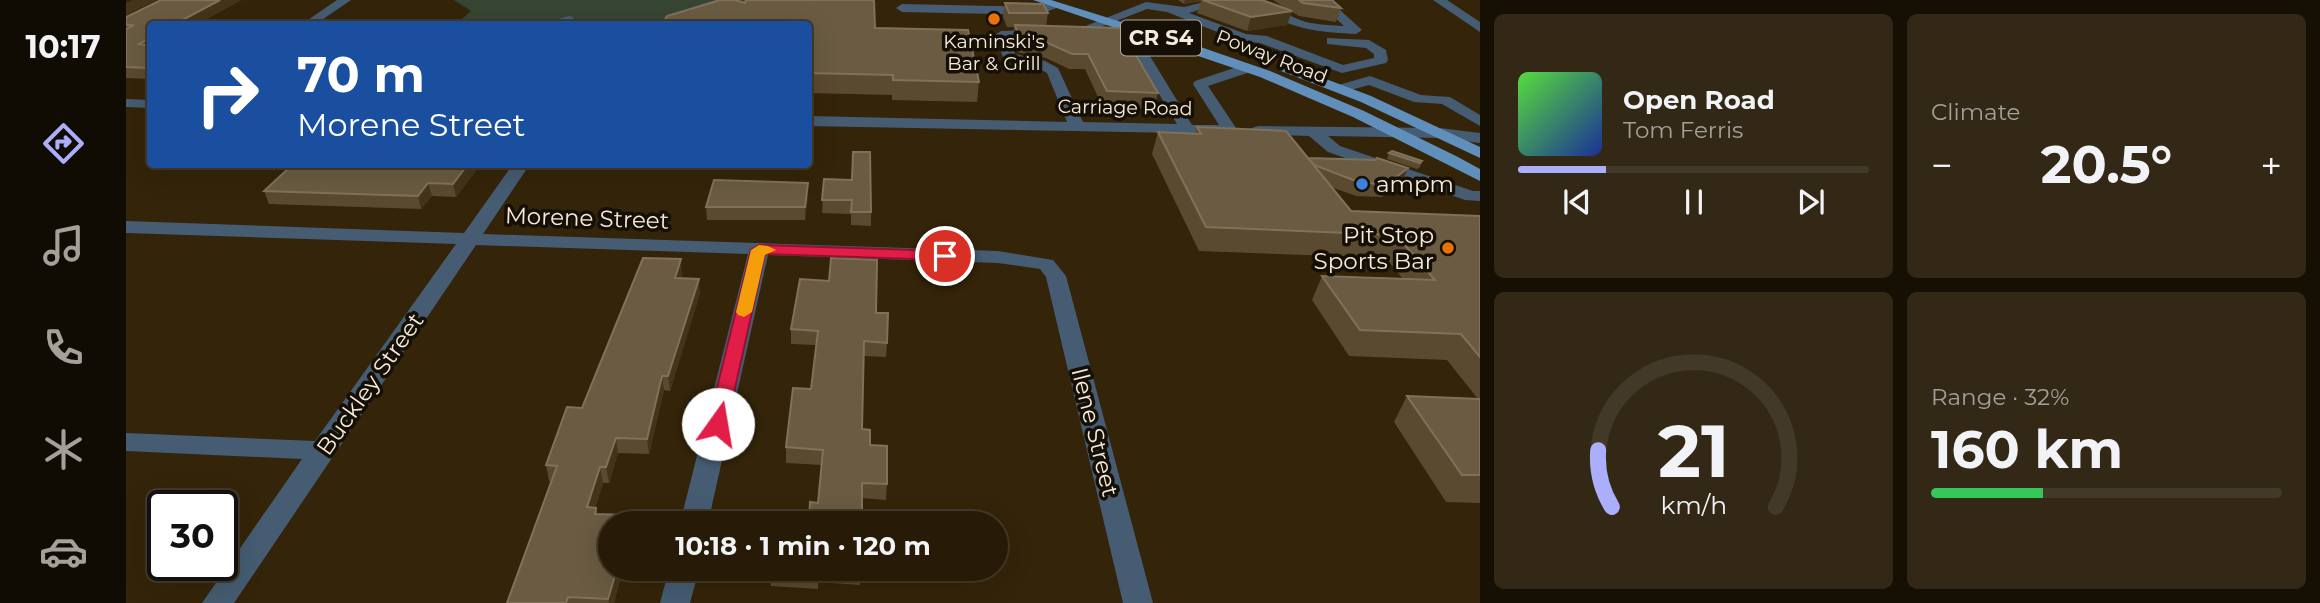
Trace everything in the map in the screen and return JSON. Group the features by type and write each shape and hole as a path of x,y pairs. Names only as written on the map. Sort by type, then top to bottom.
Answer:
{"main road":[{"name":"Poway Road","path":"1078,0 1239,51 1340,89 1480,153"},
{"name":"Poway Road","path":"1039,5 1055,5 1138,30 1248,68 1342,106 1400,133 1480,176"}],"street":[{"path":"313,21 345,0"},
{"path":"1131,0 1151,2 1244,38 1262,39 1290,50 1342,69 1381,60 1381,53 1369,44 1332,41 1306,47 1290,50 1268,55"},
{"path":"1172,11 1212,5 1224,0"},
{"path":"1308,28 1356,30 1322,0"},
{"path":"1439,0 1480,28"},
{"path":"1151,2 1073,33 1122,37 1135,43 1188,130"},
{"path":"1260,3 1277,15 1332,41"},
{"path":"902,8 1039,5 1058,19"},
{"path":"564,21 569,20"},
{"path":"1122,37 1138,30"},
{"path":"1266,33 1306,47"},
{"path":"1056,34 1001,35 1009,57 1040,64 1056,73 1077,127"},
{"path":"1230,131 1200,84 1248,68"},
{"path":"1340,89 1370,80 1419,99 1445,100 1480,123"},
{"path":"126,103 147,104"},
{"name":"Carriage Road","path":"812,121 1440,133 1480,138"},
{"name":"Carriage Road","path":"1440,133 1463,125 1480,123"},
{"path":"1313,132 1334,149 1471,196 1480,196"},
{"name":"Buckley Street","path":"217,603 519,168"},
{"name":"Morene Street","path":"126,227 998,257 1046,264"},
{"path":"697,511 759,250"},
{"name":"Ilene Street","path":"1046,264 1056,276 1066,312 1138,603"},
{"path":"126,442 323,451"},
{"path":"676,603 681,581"}],"green space":[{"path":"454,0 750,0 741,21 459,21 471,11"}],"building":[{"path":"161,0 220,0 181,21 147,21 147,40 139,44 147,45 147,68 126,67 126,29 134,25 126,25 126,17"},
{"path":"720,0 745,3 746,0 874,0 875,28 968,30 979,82 893,80 893,75 812,73 812,21 664,21 667,16"},
{"path":"1203,0 1262,0 1292,11 1251,17"},
{"path":"1299,0 1332,0 1341,8 1303,3"},
{"path":"1005,3 1043,3 1048,13 1009,13"},
{"path":"1015,25 1120,28 1158,93 1107,91 1088,54 1072,54 1048,43 1019,37"},
{"path":"1197,127 1286,131 1351,211 1480,216 1480,357 1461,334 1360,330 1322,276 1435,280 1396,235 1206,227 1158,132 1201,134"},
{"path":"1392,151 1422,161 1420,163 1389,153"},
{"path":"853,152 870,152 871,212 851,212 852,200 822,200 824,179 852,180"},
{"path":"1308,158 1377,158 1408,168 1387,184 1361,183 1314,165"},
{"path":"289,168 465,168 453,184 428,183 418,196 264,191"},
{"path":"714,180 808,183 805,207 706,207"},
{"path":"643,258 681,259 675,278 699,279 668,376 662,376 647,439 616,438 606,467 600,467 587,507 596,508 595,514 598,514 598,581 613,581 608,599 568,597 566,603 507,603 557,466 546,465 567,407 582,408"},
{"path":"831,258 877,260 876,313 888,313 887,343 864,341 862,429 870,430 870,445 887,446 887,484 862,483 862,511 810,511 810,502 818,503 823,450 786,447 793,388 811,389 818,331 791,329 800,279 829,281"},
{"path":"1407,396 1480,399 1480,475 1462,475"}],"slow traffic":[{"path":"744,312 759,250 768,250"}],"place":[{"name":"Kaminski's Bar & Grill","path":"994,19"},
{"name":"ampm","path":"1362,184"},
{"name":"Pit Stop Sports Bar","path":"1448,248"}],"route":[{"path":"718,424 759,250 945,256"}]}
